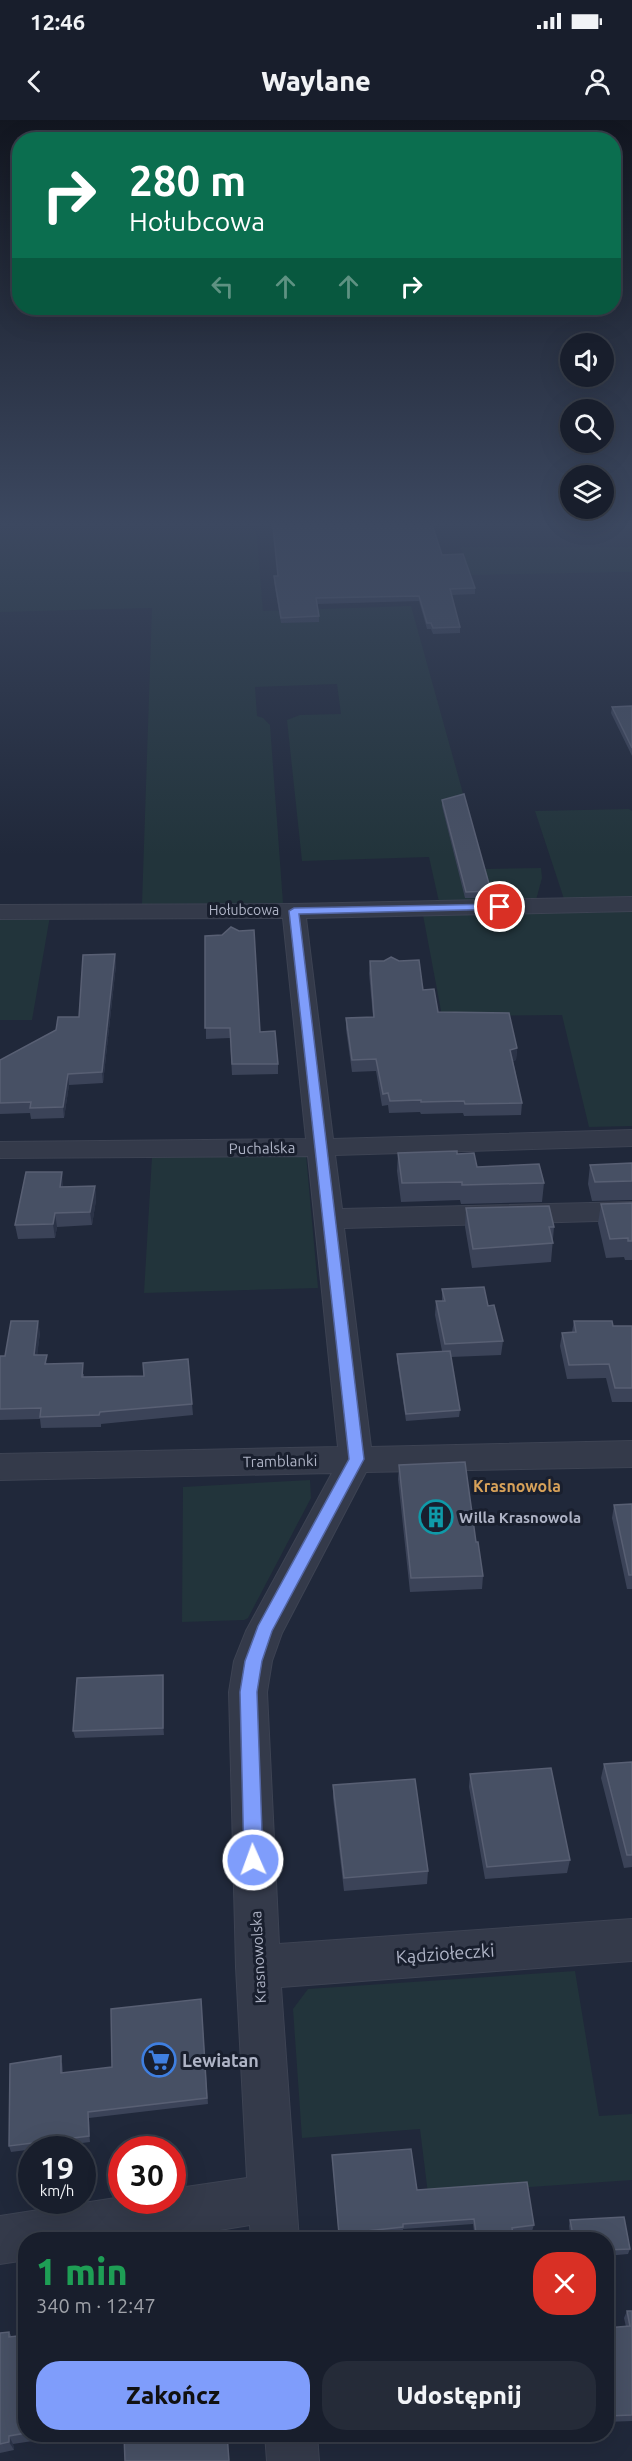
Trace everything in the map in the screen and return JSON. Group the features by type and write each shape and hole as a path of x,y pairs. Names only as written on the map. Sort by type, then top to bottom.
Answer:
{"street":[{"name":"Hołubcowa","path":"0,912 294,911 632,904"},
{"path":"294,911 356,1459"},
{"name":"Puchalska","path":"0,1150 321,1147 632,1138"},
{"path":"330,1219 632,1211"},
{"name":"Tramblanki","path":"0,1467 632,1454"},
{"name":"Krasnowolska","path":"274,2219 258,1967 248,1692 253,1661 264,1630 356,1459"},
{"name":"Kądziołeczki","path":"258,1967 632,1940"},
{"path":"104,2232 274,2219"},
{"path":"0,2240 18,2239"},
{"path":"292,2442 293,2461"}],"shaded area":[{"path":"151,636 419,636 484,869 541,868 542,878 536,900 439,902 429,857 302,861 287,720 300,715 341,714 337,684 255,687 257,716 270,725 283,903 142,904"},
{"path":"629,809 632,811 632,898 564,899 535,811"},
{"path":"580,910 591,913 632,910 632,1126 589,1127 562,1015 442,1016 423,915"},
{"path":"50,916 32,1020 0,1020 0,917"},
{"path":"306,1155 318,1288 144,1293 152,1157"},
{"path":"310,1480 311,1498 248,1618 182,1622 183,1487"},
{"path":"575,1971 599,2116 632,2114 632,2180 428,2194 420,2129 302,2138 293,2009 308,1989"}],"building":[{"path":"632,706 632,748 612,707"},
{"path":"464,794 491,891 466,892 442,800"},
{"path":"231,927 239,931 254,930 260,1032 275,1031 278,1064 232,1064 230,1028 205,1028 205,936 222,935"},
{"path":"115,954 102,1072 68,1074 63,1107 30,1108 31,1102 0,1103 0,1060 56,1030 58,1017 79,1017 83,955"},
{"path":"391,957 399,961 419,960 423,990 434,989 438,1012 509,1013 517,1048 510,1050 522,1103 465,1104 464,1101 390,1101 388,1093 383,1094 376,1059 352,1060 346,1018 374,1017 370,961 384,961"},
{"path":"457,1151 457,1154 474,1153 477,1167 539,1164 544,1183 462,1185 462,1182 402,1183 398,1153"},
{"path":"632,1163 632,1181 595,1182 590,1165"},
{"path":"26,1172 62,1172 60,1187 95,1186 90,1212 55,1213 53,1224 15,1225"},
{"path":"632,1203 632,1241 628,1241 628,1238 610,1239 601,1204"},
{"path":"549,1206 554,1227 549,1227 553,1243 473,1249 466,1208"},
{"path":"484,1287 488,1306 494,1305 503,1341 445,1344 436,1301 445,1301 442,1289"},
{"path":"11,1321 38,1321 34,1355 47,1355 45,1364 83,1363 82,1377 144,1376 143,1363 188,1359 192,1404 100,1412 99,1415 40,1417 41,1408 0,1409 0,1356 5,1356"},
{"path":"574,1321 612,1321 613,1326 632,1326 632,1388 615,1388 609,1364 569,1365 562,1333 576,1332"},
{"path":"450,1351 460,1410 406,1414 397,1354"},
{"name":"Willa Krasnowola","path":"465,1462 483,1576 411,1578 399,1465"},
{"path":"632,1504 632,1575 629,1575 614,1505"},
{"path":"163,1675 163,1728 73,1731 77,1678"},
{"path":"632,1762 632,1855 627,1855 604,1764"},
{"path":"551,1768 570,1860 487,1867 470,1774"},
{"path":"415,1779 428,1871 344,1878 333,1785"},
{"path":"201,1999 207,2098 88,2112 89,2136 18,2136 18,2145 9,2146 10,2064 61,2056 61,2073 112,2067 111,2009"},
{"path":"411,2149 417,2190 527,2182 534,2225 512,2228 513,2232 476,2232 474,2219 403,2224 403,2227 339,2232 332,2155"},
{"path":"624,2217 630,2249 614,2250 614,2232 572,2232 570,2220"},
{"path":"627,2311 632,2311 632,2415 614,2416 614,2327 630,2326"},
{"path":"9,2332 9,2337 18,2336 18,2434 9,2436 9,2442 0,2444 0,2333"},
{"path":"124,2442 228,2442 229,2461 125,2461"}],"place":[{"name":"Willa Krasnowola","path":"436,1517"},
{"name":"Lewiatan","path":"159,2060"}],"district":[{"name":"Krasnowola","path":"517,1486"}],"route":[{"path":"253,1860 248,1692 253,1661 264,1630 356,1459 294,911 500,907"}]}
